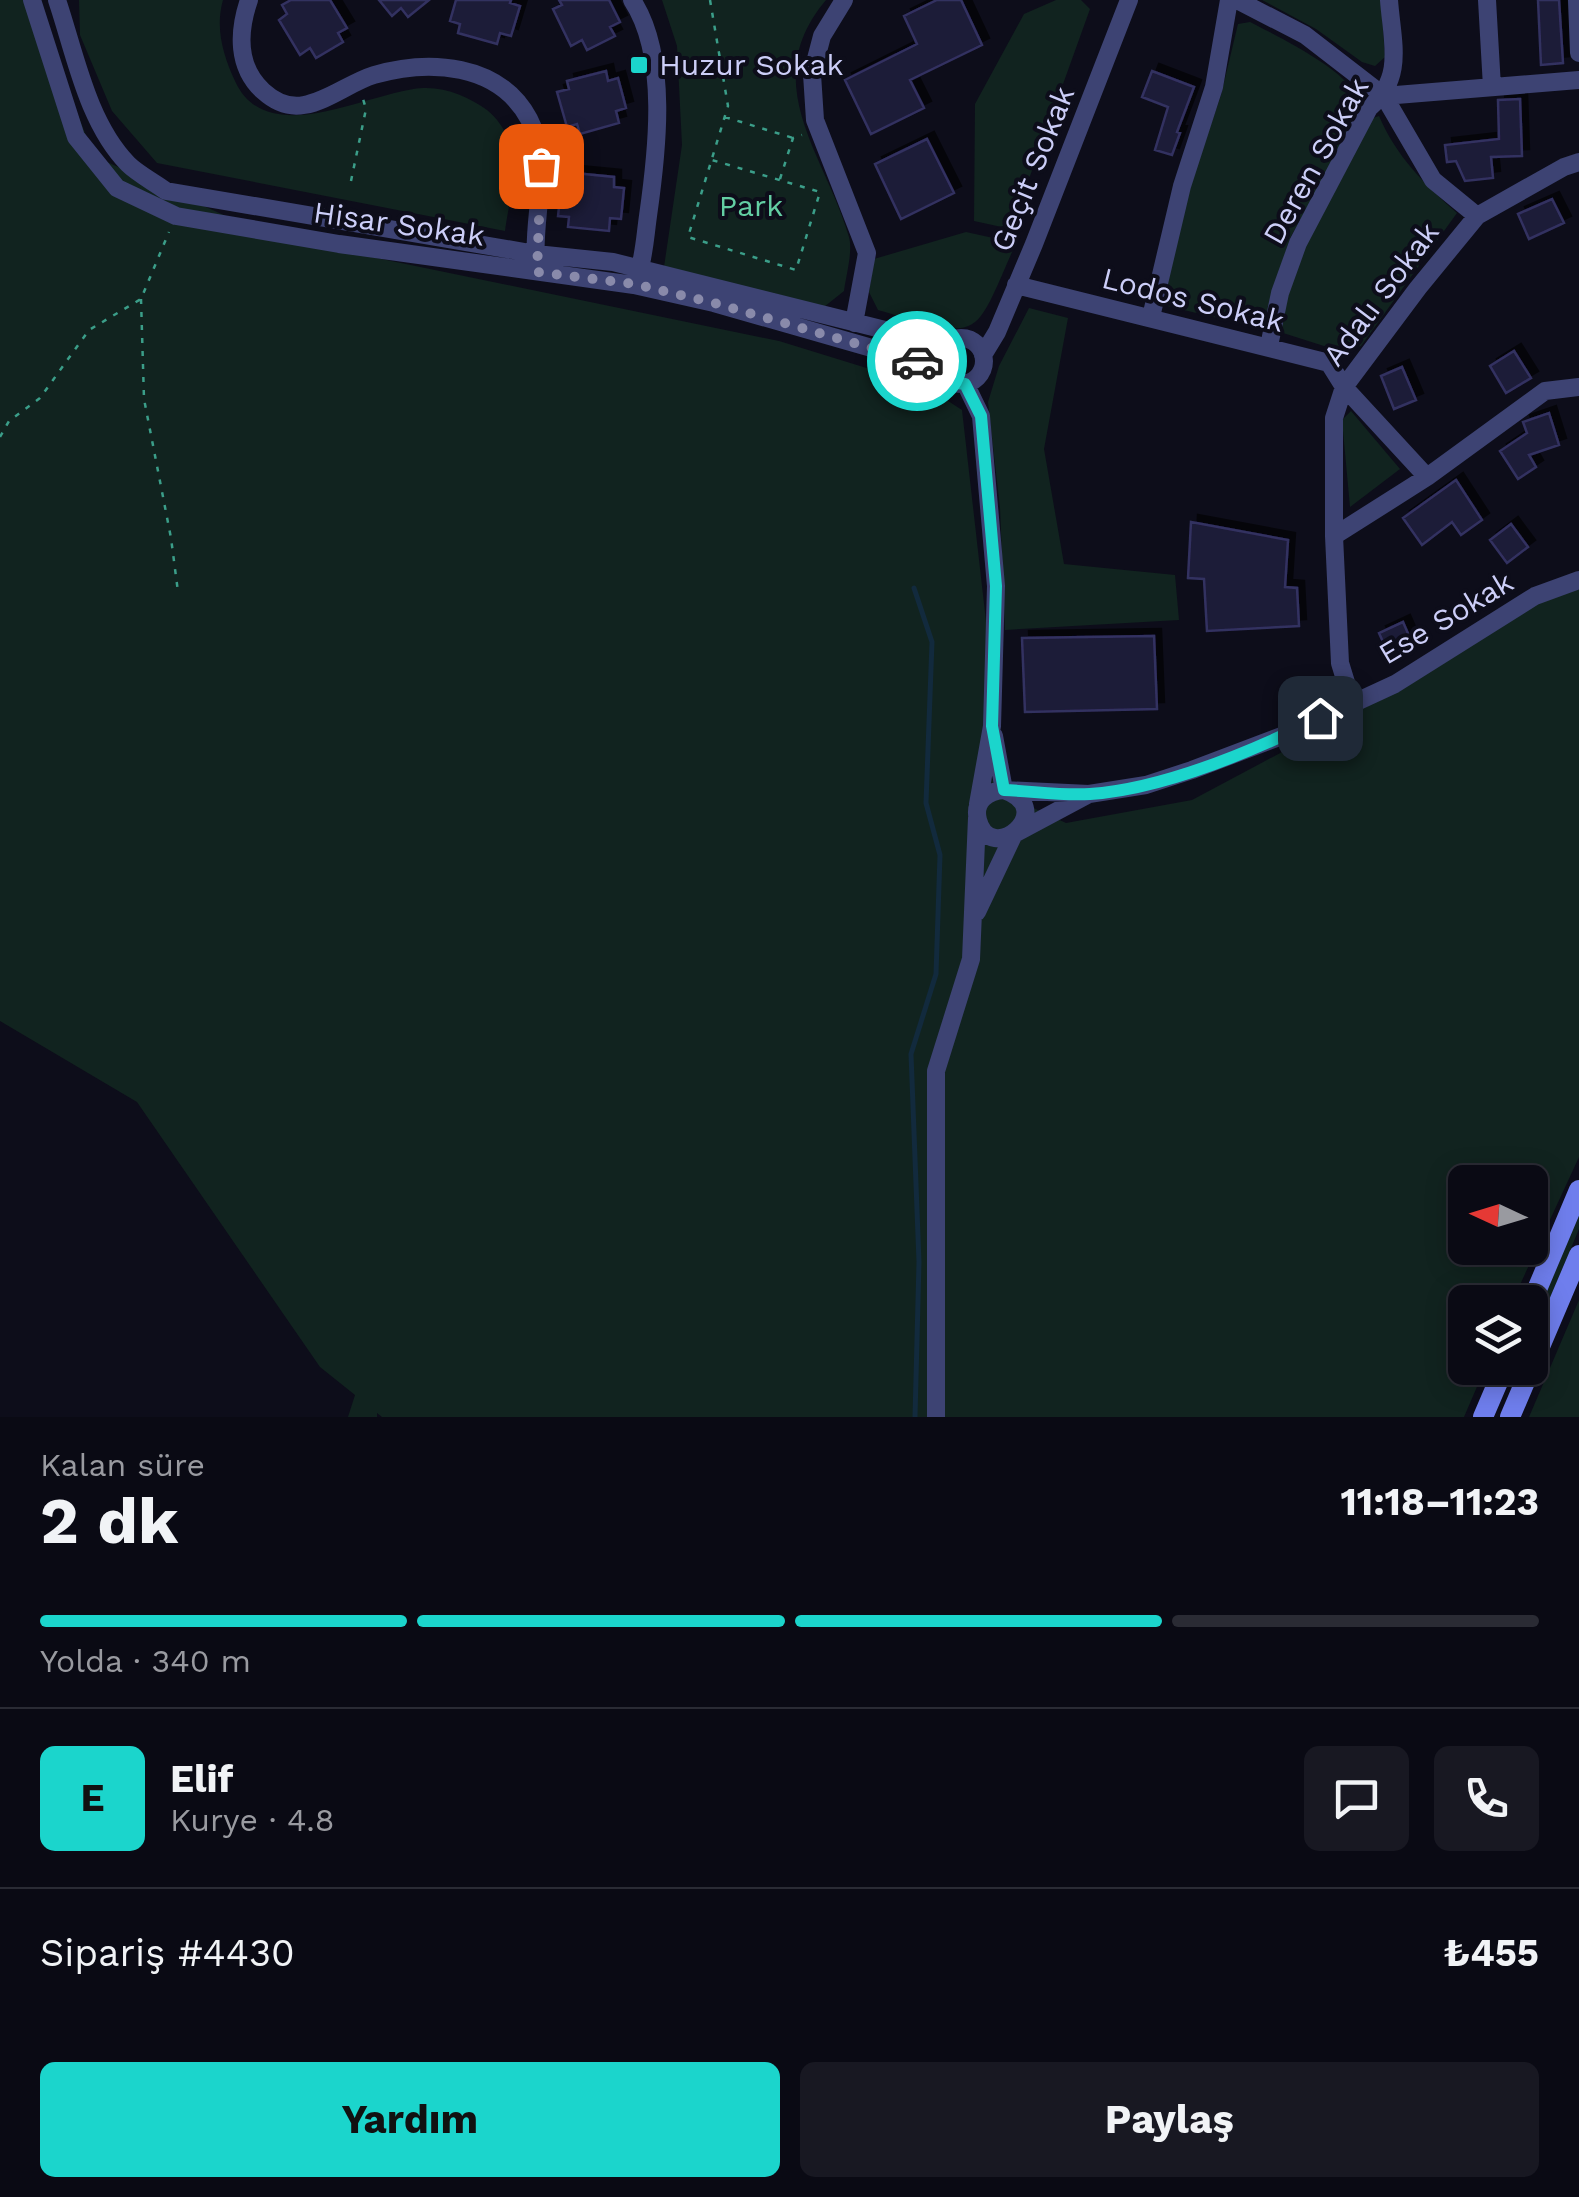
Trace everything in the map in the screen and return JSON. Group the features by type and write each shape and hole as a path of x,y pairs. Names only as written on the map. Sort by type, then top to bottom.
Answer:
{"main road":[{"path":"1539,1285 1579,1190"},
{"path":"1510,1417 1579,1255"},
{"path":"1484,1417 1497,1385"}],"street":[{"name":"Hisar Sokak","path":"32,0 76,137 117,188 176,216 637,276 929,342 950,340"},
{"name":"Hisar Sokak","path":"57,0 82,85 108,134 128,164 166,191 536,263"},
{"path":"249,0 244,14 242,53 248,78 276,102 303,105 374,76 433,65 470,72 507,89 530,121 541,166 536,263"},
{"path":"632,0 640,11 657,79 656,158 637,276"},
{"path":"844,0 822,36 812,74 819,129 866,253 854,323"},
{"name":"Geçit Sokak","path":"983,354 997,332 1128,0"},
{"path":"1151,317 1182,186 1214,87 1229,0"},
{"path":"1237,0 1305,35 1384,96 1433,180 1477,216"},
{"name":"Deren Sokak","path":"1269,346 1280,293 1298,243 1369,108 1384,96 1394,76 1389,0"},
{"path":"1487,0 1492,86"},
{"path":"1577,0 1579,53"},
{"path":"1384,96 1579,80"},
{"name":"Adalı Sokak","path":"1352,702 1340,663 1334,536 1334,418 1344,387 1477,216 1579,162"},
{"name":"Hisar Sokak","path":"637,276 714,303 938,367"},
{"name":"Lodos Sokak","path":"1016,285 1329,363 1344,387 1427,477"},
{"path":"967,338 983,354 978,376 965,384 950,382 938,367 941,349 950,340 967,338"},
{"path":"936,1417 936,1071 971,959 978,811 992,726 996,586 981,416 965,384"},
{"path":"1334,536 1427,477 1545,392 1579,388"},
{"name":"Ese Sokak","path":"1004,790 1089,794 1146,785 1192,770 1287,734 1425,667 1535,596 1579,580"},
{"path":"992,726 1004,790"},
{"path":"975,917 1014,834 1024,821 1023,804 1018,798 1004,790 986,794 978,811 979,825 999,838 1014,834 1089,794"}],"path":[{"path":"710,0 728,106 688,237 796,270 820,192 712,160"},
{"path":"350,181 366,109"},
{"path":"725,116 794,138 819,129"},
{"path":"780,180 794,138"},
{"path":"176,216 141,300 144,399 172,538 178,592"},
{"path":"0,437 8,421 40,398 89,330 141,300"}],"green space":[{"path":"0,0 33,0 94,156 270,236 779,341 925,386 962,410 987,630 988,774 1003,794 1066,823 1192,800 1357,712 1527,604 1579,584 1579,1157 1548,1224 1548,1165 1448,1165 1448,1265 1529,1265 1520,1285 1448,1285 1448,1385 1478,1385 1464,1417 382,1417 377,1413 377,1417 348,1417 355,1395 320,1367 137,1102 0,1021"},
{"path":"79,0 223,0 220,31 235,81 250,102 270,112 321,112 423,88 449,91 473,101 496,119 512,149 513,173 505,231 157,163 112,111 80,35"},
{"name":"Park","path":"662,0 826,0 806,31 797,61 796,90 813,148 850,243 844,291 824,307 664,267 682,145 677,46"},
{"path":"1056,0 1081,0 1090,9 1011,229 974,221 975,104 1024,14"},
{"path":"1262,0 1381,0 1385,57 1375,66 1362,62 1316,29"},
{"path":"1250,22 1329,68 1354,91 1359,103 1357,119 1290,238 1265,317 1255,327 1163,305 1162,296 1188,191 1221,95 1238,24"},
{"path":"1379,116 1412,169 1457,213 1361,346 1346,353 1280,332 1285,292 1305,242 1370,119"},
{"path":"966,232 1016,243 981,316 957,329 878,310 869,292 874,259"},
{"path":"1029,308 1068,318 1044,449 1064,564 1175,575 1179,620 1005,630 1000,508 988,402 999,366"},
{"path":"1351,411 1400,469 1350,507 1342,420"},
{"path":"1579,1209 1579,1229 1548,1303 1547,1285"},
{"path":"1579,1300 1579,1417 1529,1417 1543,1385 1548,1385 1548,1373"}],"building":[{"path":"291,0 330,0 347,28 338,33 343,42 316,58 310,48 300,55 279,20 287,14 282,5"},
{"path":"379,0 429,0 408,17 401,8 392,16"},
{"path":"456,0 511,0 510,3 520,6 511,36 500,33 497,44 458,33 460,24 450,21"},
{"path":"559,0 609,0 620,22 610,27 615,36 587,50 582,40 571,46 553,9 562,5"},
{"path":"937,0 961,0 982,45 910,80 924,108 871,134 845,80 917,44 904,16"},
{"path":"1538,0 1559,0 1563,63 1541,65"},
{"path":"606,71 608,81 618,78 626,108 616,111 619,123 580,134 577,124 567,127 557,92 569,89 567,81"},
{"path":"1152,71 1194,87 1172,155 1155,150 1168,107 1142,97"},
{"path":"1520,99 1522,156 1491,157 1493,178 1465,181 1456,161 1447,162 1445,145 1499,139 1498,100"},
{"path":"927,139 954,193 901,219 875,164"},
{"path":"574,173 614,177 614,187 624,188 621,219 610,218 609,231 568,227 569,217 558,216 562,180 574,181"},
{"path":"1552,199 1564,223 1529,239 1518,214"},
{"path":"1514,351 1531,378 1506,393 1490,366"},
{"path":"1402,367 1416,400 1394,409 1381,376"},
{"path":"1549,413 1559,445 1529,455 1536,467 1518,479 1500,451 1527,433 1523,422"},
{"path":"1456,480 1482,520 1461,535 1452,522 1422,545 1403,518"},
{"path":"1191,522 1288,540 1285,587 1297,588 1299,626 1207,631 1204,579 1188,578"},
{"path":"1511,524 1528,547 1507,563 1490,540"},
{"path":"1403,622 1413,645 1389,655 1379,633"},
{"path":"1154,636 1157,709 1025,712 1022,638"}],"waterway":[{"path":"914,588 932,642 926,803 940,855 936,974 911,1054 919,1262 915,1417"}],"way so far":[{"path":"541,166 537,272 634,284 917,361"}],"place":[{"name":"Huzur Sokak","path":"639,65"}],"route":[{"path":"917,361 938,367 950,382 965,384 981,416 996,586 992,726 1004,790 1089,794 1146,785 1287,734 1320,718"}]}
